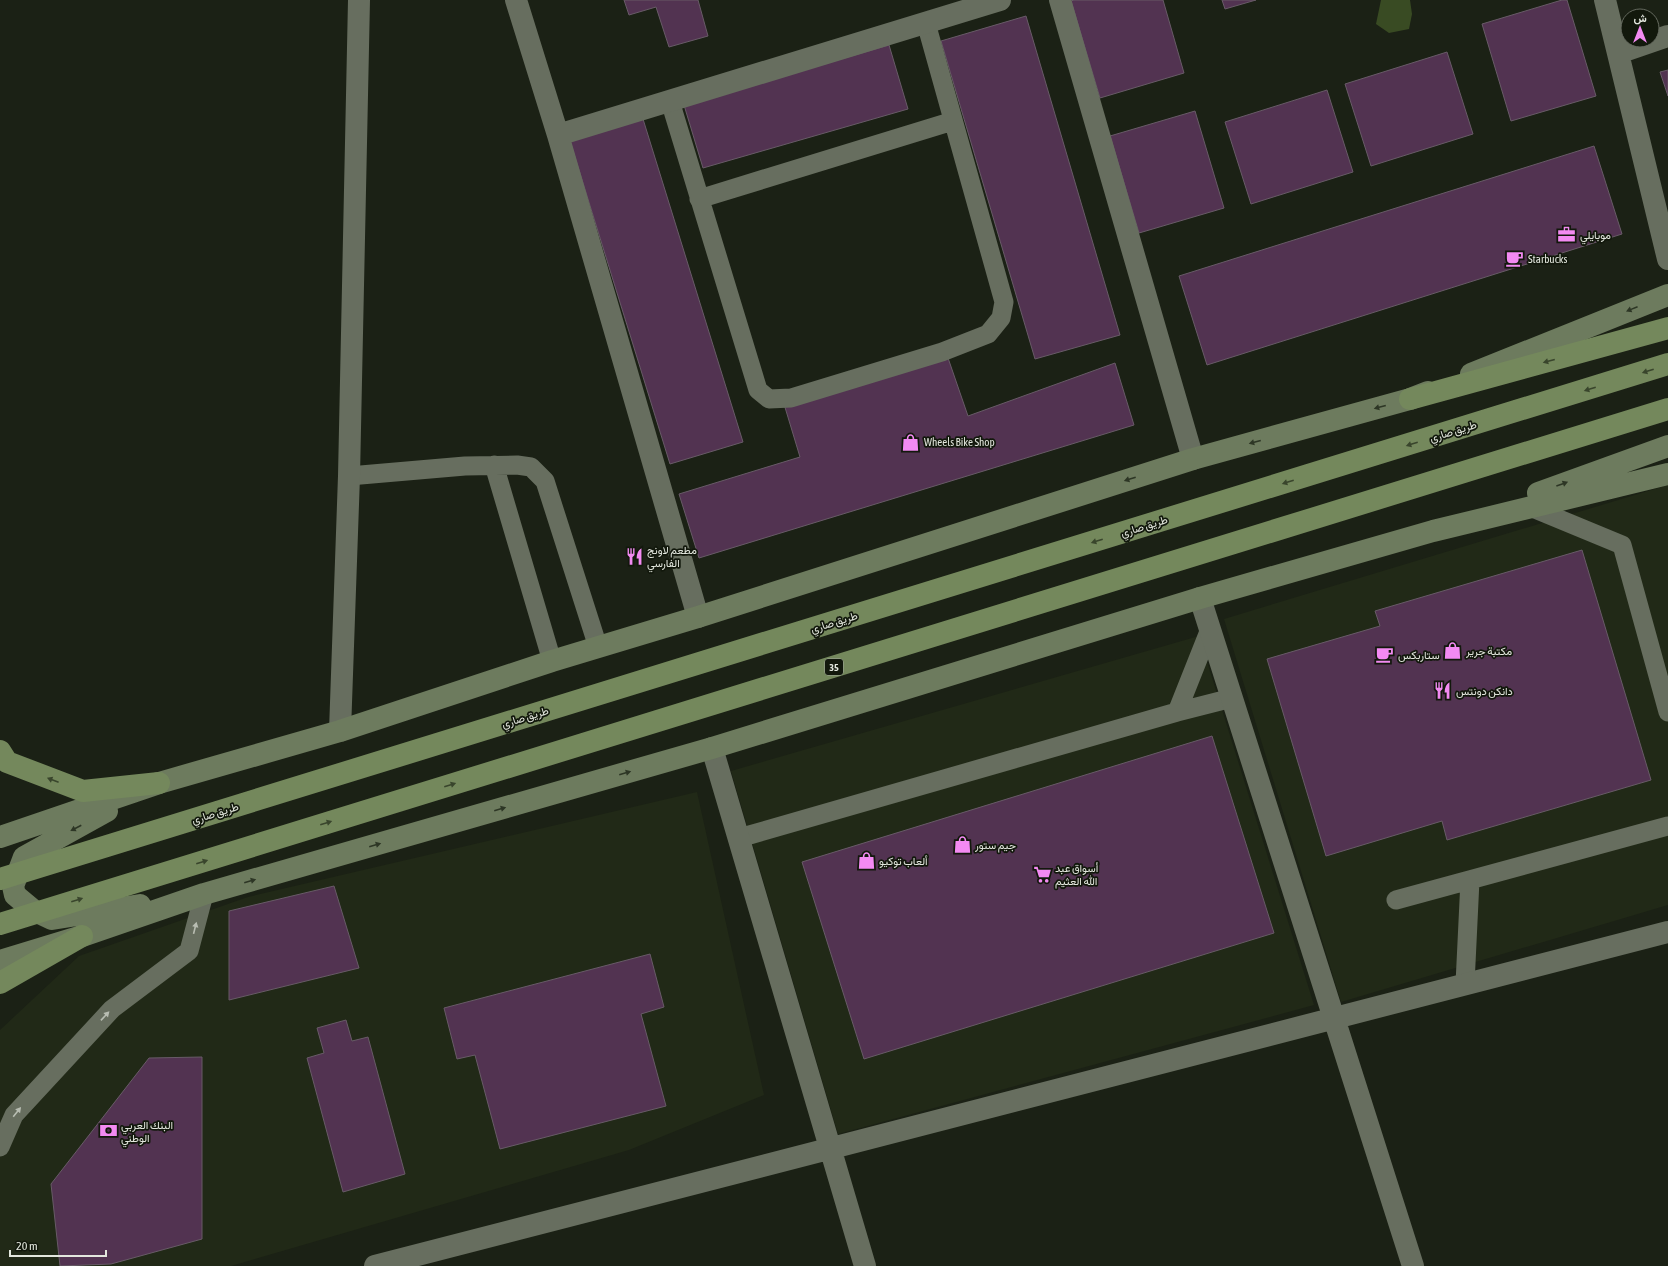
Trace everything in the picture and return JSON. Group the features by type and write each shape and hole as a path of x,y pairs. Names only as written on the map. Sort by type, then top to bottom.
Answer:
{"main road":[{"path":"1410,399 1668,295"},
{"path":"0,837 159,783 340,731 552,661 698,617 1193,459 1668,328"},
{"name":"طريق صاري","path":"0,879 1668,364"},
{"name":"35","path":"0,924 1668,409"},
{"path":"1433,531 1668,446"},
{"path":"0,961 82,936 204,894 712,748 1200,598 1433,531 1668,474"},
{"path":"0,751 8,762 83,791 159,783"},
{"path":"159,783 24,857 13,886 15,895 33,910 52,919 204,894"},
{"path":"0,983 82,936"}],"street":[{"path":"340,731 349,476 359,0"},
{"path":"516,0 558,135 698,617"},
{"path":"558,135 1000,0"},
{"path":"1060,0 1193,459"},
{"path":"1605,0 1668,259"},
{"path":"1618,53 1668,36"},
{"path":"1200,598 1413,1266"},
{"path":"712,748 865,1266"},
{"path":"375,1266 1668,932"}],"lane":[{"path":"670,100 758,390 769,399 791,398 927,357 988,334 1001,318 1004,302 926,23"},
{"path":"699,198 953,121"},
{"path":"349,476 494,465 517,465 531,467 545,481 598,647"},
{"path":"494,465 552,661"},
{"path":"1530,507 1622,545 1668,712"},
{"path":"1177,712 1210,629"},
{"path":"739,838 1177,712 1232,698"},
{"path":"1396,900 1668,826"},
{"path":"1465,984 1470,880"},
{"path":"0,1147 14,1115 112,1009 189,951 204,894"}],"shaded area":[{"path":"1381,0 1410,0 1412,14 1409,29 1389,33 1376,24"},
{"path":"1668,485 1668,905 1341,1002 1224,619"},
{"path":"1199,636 1314,1005 838,1134 731,771"},
{"path":"697,792 764,1095 629,1150 231,1266 0,1266 0,1030 79,956 248,897"}],"building":[{"path":"624,0 698,0 708,36 669,47 656,7 629,15"},
{"path":"1163,0 1184,73 1100,98 1071,1"},
{"path":"1222,0 1256,0 1225,9"},
{"path":"1562,0 1567,0 1596,96 1511,121 1482,24"},
{"path":"1026,16 1120,335 1035,359 941,41"},
{"path":"889,45 908,109 703,168 684,105"},
{"path":"1447,52 1473,134 1371,166 1345,84"},
{"path":"1668,70 1668,96 1660,72"},
{"path":"1327,90 1353,172 1251,204 1225,122"},
{"path":"1195,111 1224,208 1139,233 1110,136"},
{"path":"643,119 743,442 670,464 570,141"},
{"path":"1594,146 1622,234 1207,365 1179,276"},
{"path":"947,355 968,416 1115,363 1134,425 699,558 679,494 800,457 784,404"},
{"path":"1582,550 1651,780 1447,840 1442,821 1326,856 1267,659 1380,626 1375,611"},
{"path":"1212,736 1274,933 864,1059 802,862"},
{"path":"334,886 359,968 229,1000 229,911"},
{"path":"650,954 664,1007 641,1014 666,1106 500,1149 475,1055 457,1059 444,1008"},
{"path":"346,1020 352,1041 368,1037 405,1174 343,1192 307,1058 324,1053 317,1028"},
{"path":"202,1057 202,1239 111,1264 60,1266 51,1184 149,1058"}],"place":[{"name":"موبايلي","path":"1567,235"},
{"name":"Starbucks","path":"1515,259"},
{"name":"Wheels Bike Shop","path":"911,442"},
{"name":"مطعم لاونج الفارسي","path":"634,556"},
{"name":"مكتبة جرير","path":"1453,651"},
{"name":"ستاربكس","path":"1385,655"},
{"name":"دانكن دونتس","path":"1443,691"},
{"name":"جيم ستور","path":"962,845"},
{"name":"ألعاب توكيو","path":"866,861"},
{"name":"أسواق عبد الله العثيم","path":"1042,874"},
{"name":"البنك العربي الوطني","path":"108,1131"}]}
